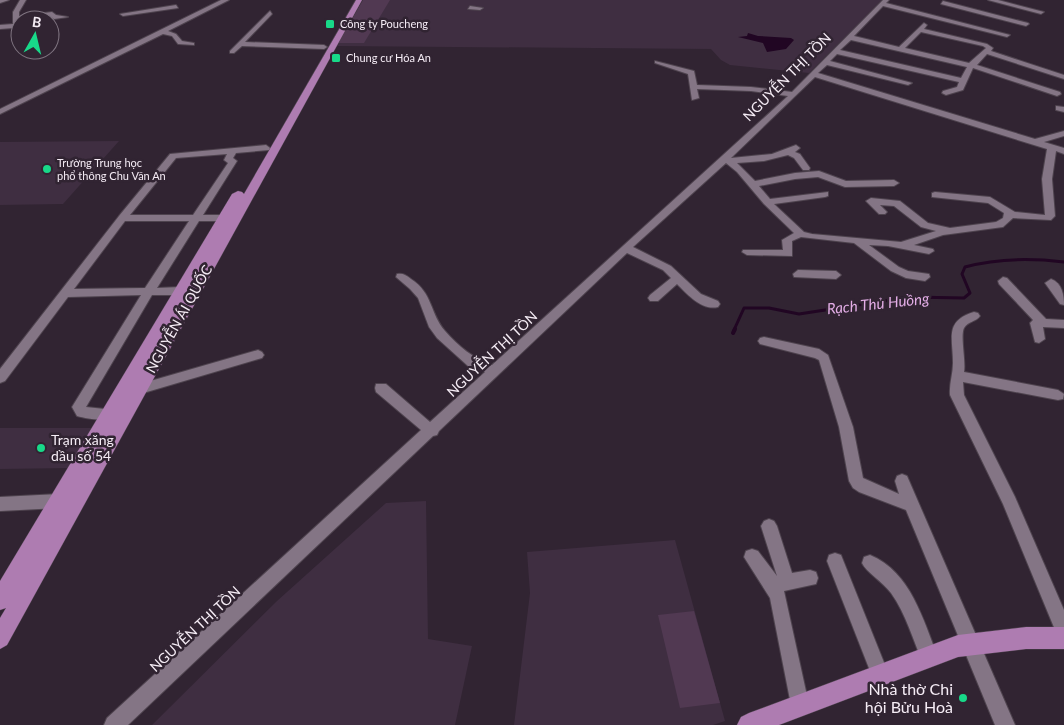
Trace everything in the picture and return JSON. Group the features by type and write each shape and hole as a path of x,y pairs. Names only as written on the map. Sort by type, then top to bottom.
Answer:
{"main road":[{"path":"328,47 350,0"},
{"name":"NGUYỄN ÁI QUỐC","path":"0,600 180,291 328,47 359,0"},
{"name":"NGUYỄN ÁI QUỐC","path":"0,638 328,47"},
{"path":"92,441 110,442"},
{"path":"749,725 958,646 1026,638 1064,638"}],"street":[{"path":"0,1 6,0"},
{"path":"0,112 226,0"},
{"path":"991,0 1041,12"},
{"path":"900,50 920,30 944,1 1026,24"},
{"path":"884,2 1007,35"},
{"name":"NGUYỄN THỊ TỒN","path":"114,725 432,431 626,248 727,160 884,2"},
{"path":"169,28 178,4"},
{"path":"123,14 178,4"},
{"path":"470,8 480,8"},
{"path":"232,52 270,13"},
{"path":"60,16 65,16"},
{"path":"169,28 180,43 192,44"},
{"path":"920,30 985,45 990,48 988,52 971,66 960,88 946,93"},
{"path":"848,37 971,66 1057,94"},
{"path":"240,44 328,47"},
{"path":"834,51 964,82"},
{"path":"988,52 1064,77"},
{"path":"657,62 690,72 693,75 695,98"},
{"path":"824,62 908,83"},
{"path":"813,74 1064,151"},
{"path":"695,87 751,89 794,94"},
{"path":"889,104 897,99"},
{"path":"1035,142 1064,133"},
{"path":"935,195 990,200 1009,214 1045,219 1050,216 1047,179 1052,147"},
{"path":"0,378 122,218 173,156 266,148"},
{"path":"727,160 762,158 792,150 806,168"},
{"path":"109,414 82,412 79,407 195,218 233,161 228,160 233,151"},
{"path":"727,160 754,184 767,202 800,234 812,237 855,239 903,245 930,251"},
{"path":"754,184 774,182 795,176 819,174 845,184 894,183"},
{"path":"774,182 792,198"},
{"path":"767,202 825,194"},
{"path":"882,212 871,201 897,203 925,225 951,231"},
{"path":"903,245 936,234 999,225 1008,219 1009,214"},
{"path":"122,218 224,218"},
{"path":"800,234 787,240 788,254 799,275 836,275"},
{"path":"855,239 899,272 925,277"},
{"path":"626,248 667,268 696,297 714,304"},
{"path":"747,252 788,254"},
{"path":"401,277 414,286 423,297 435,327 441,335 472,363 496,371"},
{"path":"654,298 677,279"},
{"path":"1003,281 1043,323"},
{"path":"1050,284 1064,301"},
{"path":"64,293 180,291"},
{"path":"974,316 964,320 957,329 958,395 1010,502 1064,631"},
{"path":"1039,339 1036,323 1064,324"},
{"path":"764,341 819,354 824,358 846,427 853,469 858,483 912,506"},
{"path":"140,388 218,368 258,355"},
{"path":"958,376 1058,395"},
{"path":"381,388 432,431"},
{"path":"902,481 1005,725"},
{"path":"0,504 59,500"},
{"path":"770,526 780,583 778,597 800,705"},
{"path":"752,557 780,583"},
{"path":"835,561 880,675"},
{"path":"870,563 888,575 897,587 907,605 929,657"},
{"path":"780,583 810,578"}],"shaded area":[{"path":"363,0 882,0 809,73 730,65 721,60 711,49 337,46"},
{"path":"363,0 390,0 364,43 338,43"},
{"path":"748,33 758,36 791,38 794,40 786,49 767,52 763,43 738,37 747,36"},
{"name":"Trường Trung học phổ thông Chu Văn An","path":"119,141 63,204 0,205 0,142"},
{"name":"Trạm xăng dầu số 54","path":"0,428 95,428 71,468 0,469"},
{"path":"426,501 428,639 472,646 455,725 152,725 277,601 386,503"},
{"path":"675,540 725,721 713,725 514,725 530,593 527,552"},
{"path":"694,611 720,703 680,708 658,615"}],"waterway":[{"name":"Rạch Thủ Huồng","path":"734,330 744,308 769,308 799,314 910,297 964,298 970,293 962,274 965,267 1014,260 1064,262"},
{"name":"Rạch Thủ Huồng","path":"733,333 735,329"}],"place":[{"name":"Công ty Poucheng","path":"330,24"},
{"name":"Chung cư Hóa An","path":"336,58"},
{"name":"Trường Trung học phổ thông Chu Văn An","path":"47,169"},
{"name":"Trạm xăng dầu số 54","path":"41,448"},
{"name":"Nhà thờ Chi hội Bửu Hoà","path":"963,698"}]}
